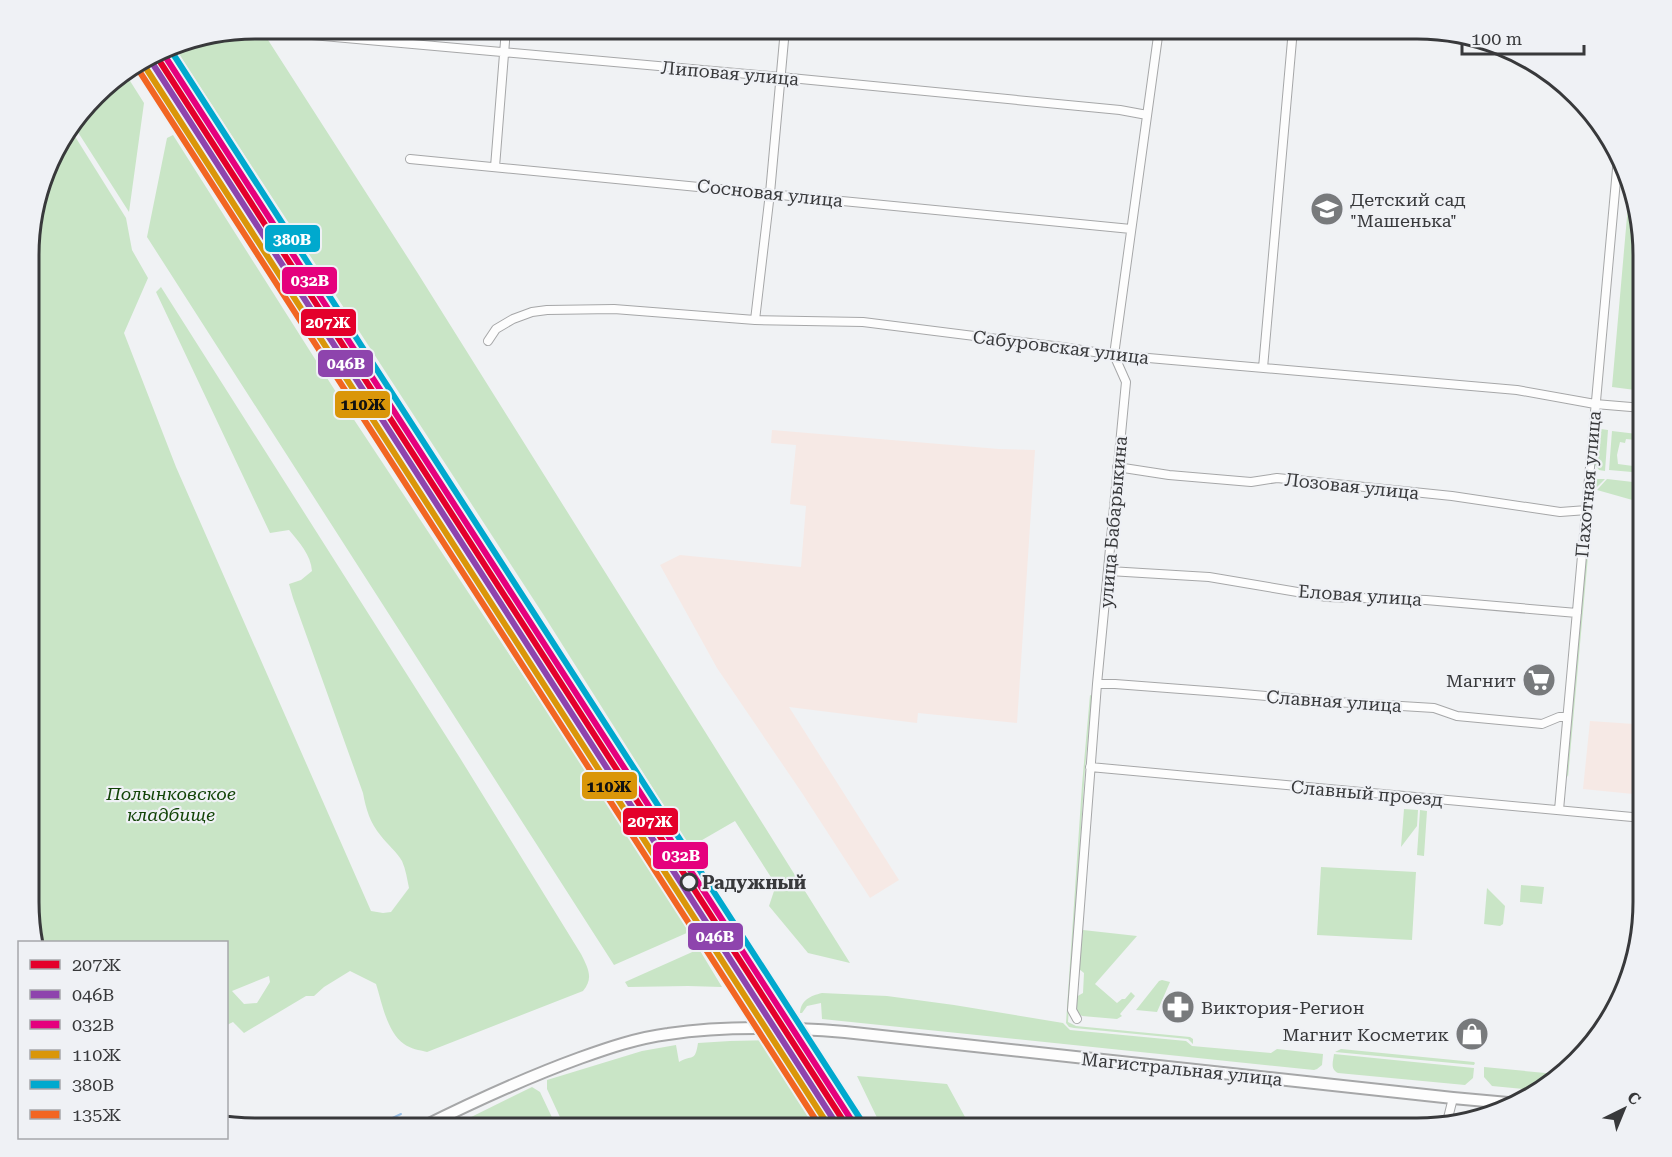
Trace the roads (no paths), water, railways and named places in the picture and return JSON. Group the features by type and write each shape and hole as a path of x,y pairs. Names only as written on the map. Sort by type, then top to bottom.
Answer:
{"main road":[{"name":"Магистральная улица","path":"442,1118 504,1088 604,1050 640,1039 722,1028 845,1032 1499,1102"}],"street":[{"name":"Липовая улица","path":"357,39 780,77 1120,110 1147,115"},
{"path":"495,167 505,39"},
{"path":"755,320 770,193 784,39"},
{"path":"1114,355 1158,39"},
{"path":"1263,368 1292,39"},
{"name":"Сосновая улица","path":"410,159 1131,229"},
{"name":"Пахотная улица","path":"1559,810 1617,171"},
{"name":"Сабуровская улица","path":"488,341 496,329 513,319 532,312 547,310 614,309 755,320 863,322 1062,346 1114,355 1517,390 1595,404 1633,407"},
{"name":"улица Бабарыкина","path":"1077,1018 1072,1010 1090,767 1126,381 1114,355"},
{"name":"Лозовая улица","path":"1117,467 1169,476 1251,482 1277,478 1452,496 1560,512 1587,510"},
{"name":"Еловая улица","path":"1109,571 1209,577 1327,597 1426,600 1577,613"},
{"name":"Славная улица","path":"1097,684 1434,708 1457,716 1542,724 1559,717 1567,717"},
{"name":"Славный проезд","path":"1090,767 1099,766 1633,817"},
{"path":"1450,1115 1453,1098"}],"waterway":[{"path":"392,1118 401,1114"}],"place":[{"name":"Детский сад \"Машенька\"","path":"1327,209"},
{"name":"Магнит","path":"1539,680"},
{"name":"Радужный","path":"689,882"},
{"name":"Виктория-Регион","path":"1178,1007"},
{"name":"Магнит Косметик","path":"1472,1034"}],"park label":[{"name":"Полынковское кладбище","path":"171,803"}]}
